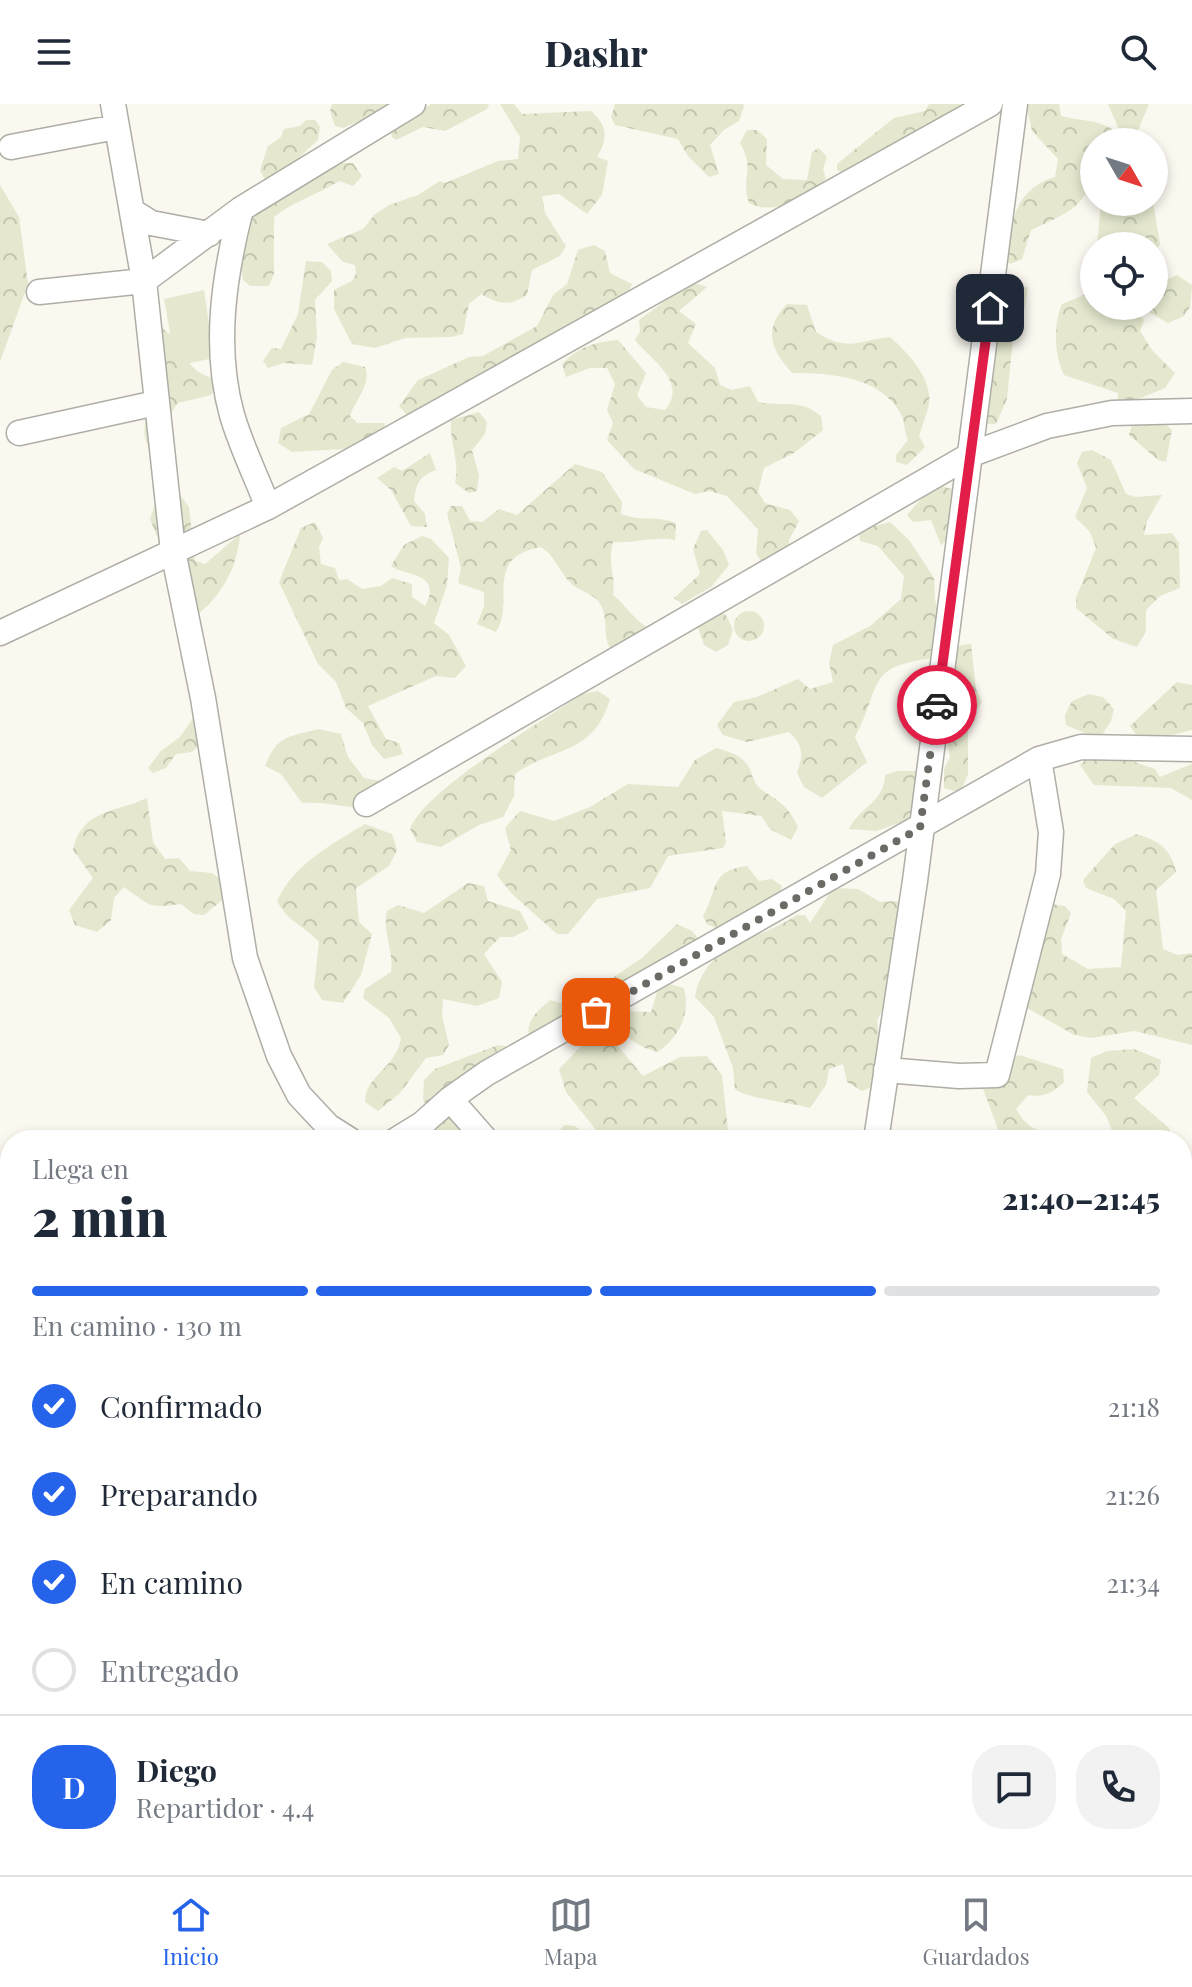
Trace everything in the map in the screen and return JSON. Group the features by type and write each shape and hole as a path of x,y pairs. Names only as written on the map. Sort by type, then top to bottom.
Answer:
{"street":[{"path":"39,292 144,281 241,209 413,104"},
{"path":"0,633 268,507 990,104"},
{"path":"877,1130 972,454 1015,104"},
{"path":"11,147 115,116 144,281 173,551 203,698 245,958 279,1056 299,1095 334,1130"},
{"path":"241,209 222,303 223,362 232,413 268,507"},
{"path":"132,211 151,223 209,234"},
{"path":"19,433 156,403"},
{"path":"366,804 972,454 1060,423 1112,413 1192,411"},
{"path":"412,1130 487,1073 1039,759 1081,747 1192,749"},
{"path":"886,1070 959,1076 997,1075 1048,874 1051,832 1039,759"},
{"path":"450,1099 477,1130"}],"green space":[{"path":"332,104 400,104 343,128 335,126 330,111"},
{"path":"431,104 489,104 487,109 445,131 423,127 396,140 392,137 391,130"},
{"path":"500,104 514,104 522,114 591,111 601,122 604,132 597,157 608,161 602,195 587,214 559,194 542,196 545,213 566,246 560,256 532,270 527,295 504,303 481,294 469,304 463,334 405,338 375,348 352,344 334,309 334,290 352,281 356,274 355,265 343,262 327,244 363,229 374,215 389,205 418,195 440,181 445,183 498,161 518,159 520,137"},
{"path":"615,104 744,106 739,121 724,130 710,145 719,174 709,177 688,156 678,139 615,125 611,117"},
{"path":"929,104 961,104 963,111 894,144 844,173 837,170 837,164 894,118 925,111"},
{"path":"1026,104 1059,104 1061,116 1110,128 1080,128 1080,201 1063,215 1031,230 1022,259 1010,264 1005,260 1017,210 1030,190 1055,177 1058,159 1032,131"},
{"path":"1108,104 1149,104 1139,128 1118,128"},
{"path":"306,120 315,120 320,127 318,140 287,169 264,178 260,170 268,146 281,137 284,129 300,126"},
{"path":"747,130 757,130 767,139 766,165 783,179 807,180 812,152 819,148 827,157 823,169 826,179 790,203 769,208 749,203 746,187 748,167 740,143"},
{"path":"341,163 353,163 362,176 353,186 339,181 274,217 274,274 269,286 250,286 243,280 242,270 252,214"},
{"path":"0,185 19,217 28,284 0,362"},
{"path":"1100,216 1155,216 1158,232 1098,232"},
{"path":"594,245 605,251 610,273 632,284 627,296 418,417 407,415 399,406 418,380 469,357 483,356 537,326 553,295 567,284 578,250"},
{"path":"306,261 322,262 331,271 332,281 315,300 317,337 312,365 284,363 268,368 263,361 272,348 281,349 298,314"},
{"path":"1177,275 1192,285 1190,307 1184,316 1168,323 1163,320 1168,320 1168,279"},
{"path":"691,282 707,287 679,311 696,324 688,343 715,368 720,385 732,390 750,386 758,402 798,405 821,416 823,430 794,453 764,468 758,492 765,503 790,510 799,521 789,540 788,557 764,567 756,553 758,529 727,496 709,491 695,494 634,469 607,440 613,423 607,410 615,384 607,368 590,368 566,377 562,364 587,346 618,340 646,373 637,395 646,407 665,410 673,390 665,373 635,340 640,331 639,320"},
{"path":"150,285 158,295 158,316 162,327 175,338 198,372 222,380 211,395 178,403 163,424 154,449 149,448 145,437 147,405 134,303"},
{"path":"1013,286 1028,287 1025,307 1013,338 1007,399 996,424 984,424 975,413 993,369 998,313"},
{"path":"204,290 214,358 176,366 164,299"},
{"path":"1080,297 1080,320 1144,320 1140,331 1152,350 1175,373 1165,388 1117,408 1118,393 1064,375 1056,330 1062,304"},
{"path":"787,304 807,305 816,332 836,342 852,344 890,337 917,367 929,395 919,436 925,447 907,465 896,462 896,455 908,440 902,416 882,392 838,376 792,373 784,364 774,347 772,331 779,313"},
{"path":"343,362 365,367 367,373 365,386 350,416 357,423 385,423 383,432 359,448 292,452 278,443 281,428 309,414 332,370"},
{"path":"479,412 487,422 485,434 472,450 479,475 477,491 469,493 455,483 451,420"},
{"path":"1159,418 1172,430 1166,462 1158,460 1129,435 1133,422"},
{"path":"1092,450 1111,460 1126,494 1136,497 1162,495 1147,521 1144,535 1172,533 1179,543 1180,588 1160,596 1146,610 1146,631 1137,647 1113,639 1076,608 1076,598 1096,548 1090,532 1075,517 1087,488 1077,463 1082,452"},
{"path":"430,453 436,470 419,481 414,501 425,514 427,527 411,526 391,490 377,478 394,467 402,471"},
{"path":"575,464 602,472 622,502 621,514 676,523 675,540 613,542 613,595 647,627 650,642 613,653 601,605 569,582 541,547 523,552 512,560 506,570 501,620 496,632 477,624 484,606 484,592 458,583 461,568 447,514 451,506 462,506 470,521 482,522 499,509 517,515"},
{"path":"934,484 952,489 957,502 959,529 941,545 931,520 913,522 907,515"},
{"path":"174,487 189,507 195,561 205,564 240,534 236,558 226,581 212,601 194,617 167,580 161,546 150,519 156,501"},
{"path":"315,522 323,538 319,547 321,564 335,568 339,580 347,579 362,589 381,586 392,578 412,584 412,597 425,606 429,595 426,581 391,566 404,545 422,536 431,539 449,558 447,585 434,623 449,635 466,666 455,678 436,676 368,706 386,739 399,743 403,754 384,759 372,745 363,723 346,708 336,682 318,664 279,582 301,528"},
{"path":"890,522 910,541 934,578 935,600 943,624 935,658 896,667 878,681 855,737 867,762 822,798 804,787 797,773 801,751 789,732 747,742 723,735 717,725 734,702 757,697 798,679 810,689 833,682 829,663 833,645 870,626 901,599 904,576 878,546 860,541 859,530"},
{"path":"707,530 723,550 729,565 711,587 682,604 674,598 700,574 693,549 701,531"},
{"path":"716,610 726,615 733,630 728,645 716,652 704,645 697,625"},
{"path":"749,611 760,615 764,626 760,637 749,641 738,637 734,626 738,615"},
{"path":"971,644 976,689 982,702 968,724 968,774 960,793 944,788 944,769 950,757 944,716 952,654 961,645"},
{"path":"1177,682 1192,685 1192,730 1153,740 1138,737 1130,726"},
{"path":"598,691 610,699 593,731 571,747 515,774 514,796 503,817 479,825 441,847 417,842 410,829 420,813 438,795 487,757 582,694"},
{"path":"1089,694 1103,697 1114,709 1111,721 1099,739 1066,725 1065,715 1072,701"},
{"path":"200,708 205,739 192,752 176,754 166,768 153,773 148,768 161,751 180,737"},
{"path":"319,729 341,734 348,757 364,778 381,781 387,794 377,809 302,803 281,774 265,766 280,742"},
{"path":"716,748 741,758 758,787 788,810 798,827 791,840 770,829 761,816 722,811 726,842 723,848 668,856 650,888 597,899 568,934 557,934 512,894 497,875 511,850 505,828 520,811 554,821 590,807 628,784 678,787 695,760"},
{"path":"1094,752 1155,769 1160,777 1192,764 1192,800 1171,788 1094,785 1080,765"},
{"path":"897,771 919,771 916,817 876,831 849,829 880,792 885,775"},
{"path":"147,798 153,842 165,859 179,858 190,871 212,873 223,881 226,897 204,915 194,914 181,904 161,906 144,902 124,887 114,898 111,920 97,932 75,925 69,910 93,878 73,850 77,837 92,819"},
{"path":"365,824 392,834 397,850 389,866 356,888 359,922 372,934 361,975 343,1003 322,1000 314,987 319,942 291,919 277,901 303,866"},
{"path":"1137,834 1167,851 1176,872 1156,890 1163,949 1177,955 1192,953 1192,1045 1134,1031 1091,1038 1074,1035 1020,1004 1051,904 1065,906 1071,913 1061,939 1062,954 1088,969 1121,967 1126,911 1114,899 1086,888 1083,880 1115,844"},
{"path":"747,866 759,881 772,879 782,886 780,897 724,932 707,924 703,916 717,882 726,872"},
{"path":"468,883 484,886 488,901 520,911 529,929 513,937 500,937 484,954 502,982 499,998 477,1006 443,999 442,1016 449,1045 443,1055 426,1058 400,1093 378,1111 365,1102 366,1093 393,1057 401,1038 389,1018 363,998 365,989 391,972 387,911 398,905 424,913"},
{"path":"833,888 858,889 880,902 896,901 912,909 900,972 877,1021 881,1052 874,1086 862,1091 847,1082 843,1064 829,1069 826,1085 810,1108 740,1092 735,1089 733,1068 714,1017 695,997 700,979 709,965 735,946 797,915 805,915 810,923"},
{"path":"677,924 692,931 701,942 671,952 650,973 621,981 596,1006 530,1042 530,1023 550,1000 571,1006 642,958"},
{"path":"666,983 684,988 686,1007 682,1024 658,1052 631,1040 620,1030 615,1018 623,1011 651,1012 658,989"},
{"path":"590,1037 618,1046 643,1076 680,1057 707,1056 722,1075 728,1130 596,1130 566,1092 559,1069"},
{"path":"498,1045 515,1048 466,1098 491,1130 434,1130 423,1098 424,1080 435,1069"},
{"path":"1134,1049 1161,1060 1159,1075 1134,1098 1170,1130 1112,1130 1106,1116 1087,1092 1091,1058 1107,1051"},
{"path":"1019,1055 1063,1069 1064,1082 1056,1089 1039,1096 1028,1095 1016,1109 1029,1125 1040,1130 998,1130 982,1086 997,1068"},
{"path":"564,1125 580,1130 560,1130"}],"way so far":[{"path":"596,1012 920,828 937,705"}],"route":[{"path":"937,705 990,308"}]}
